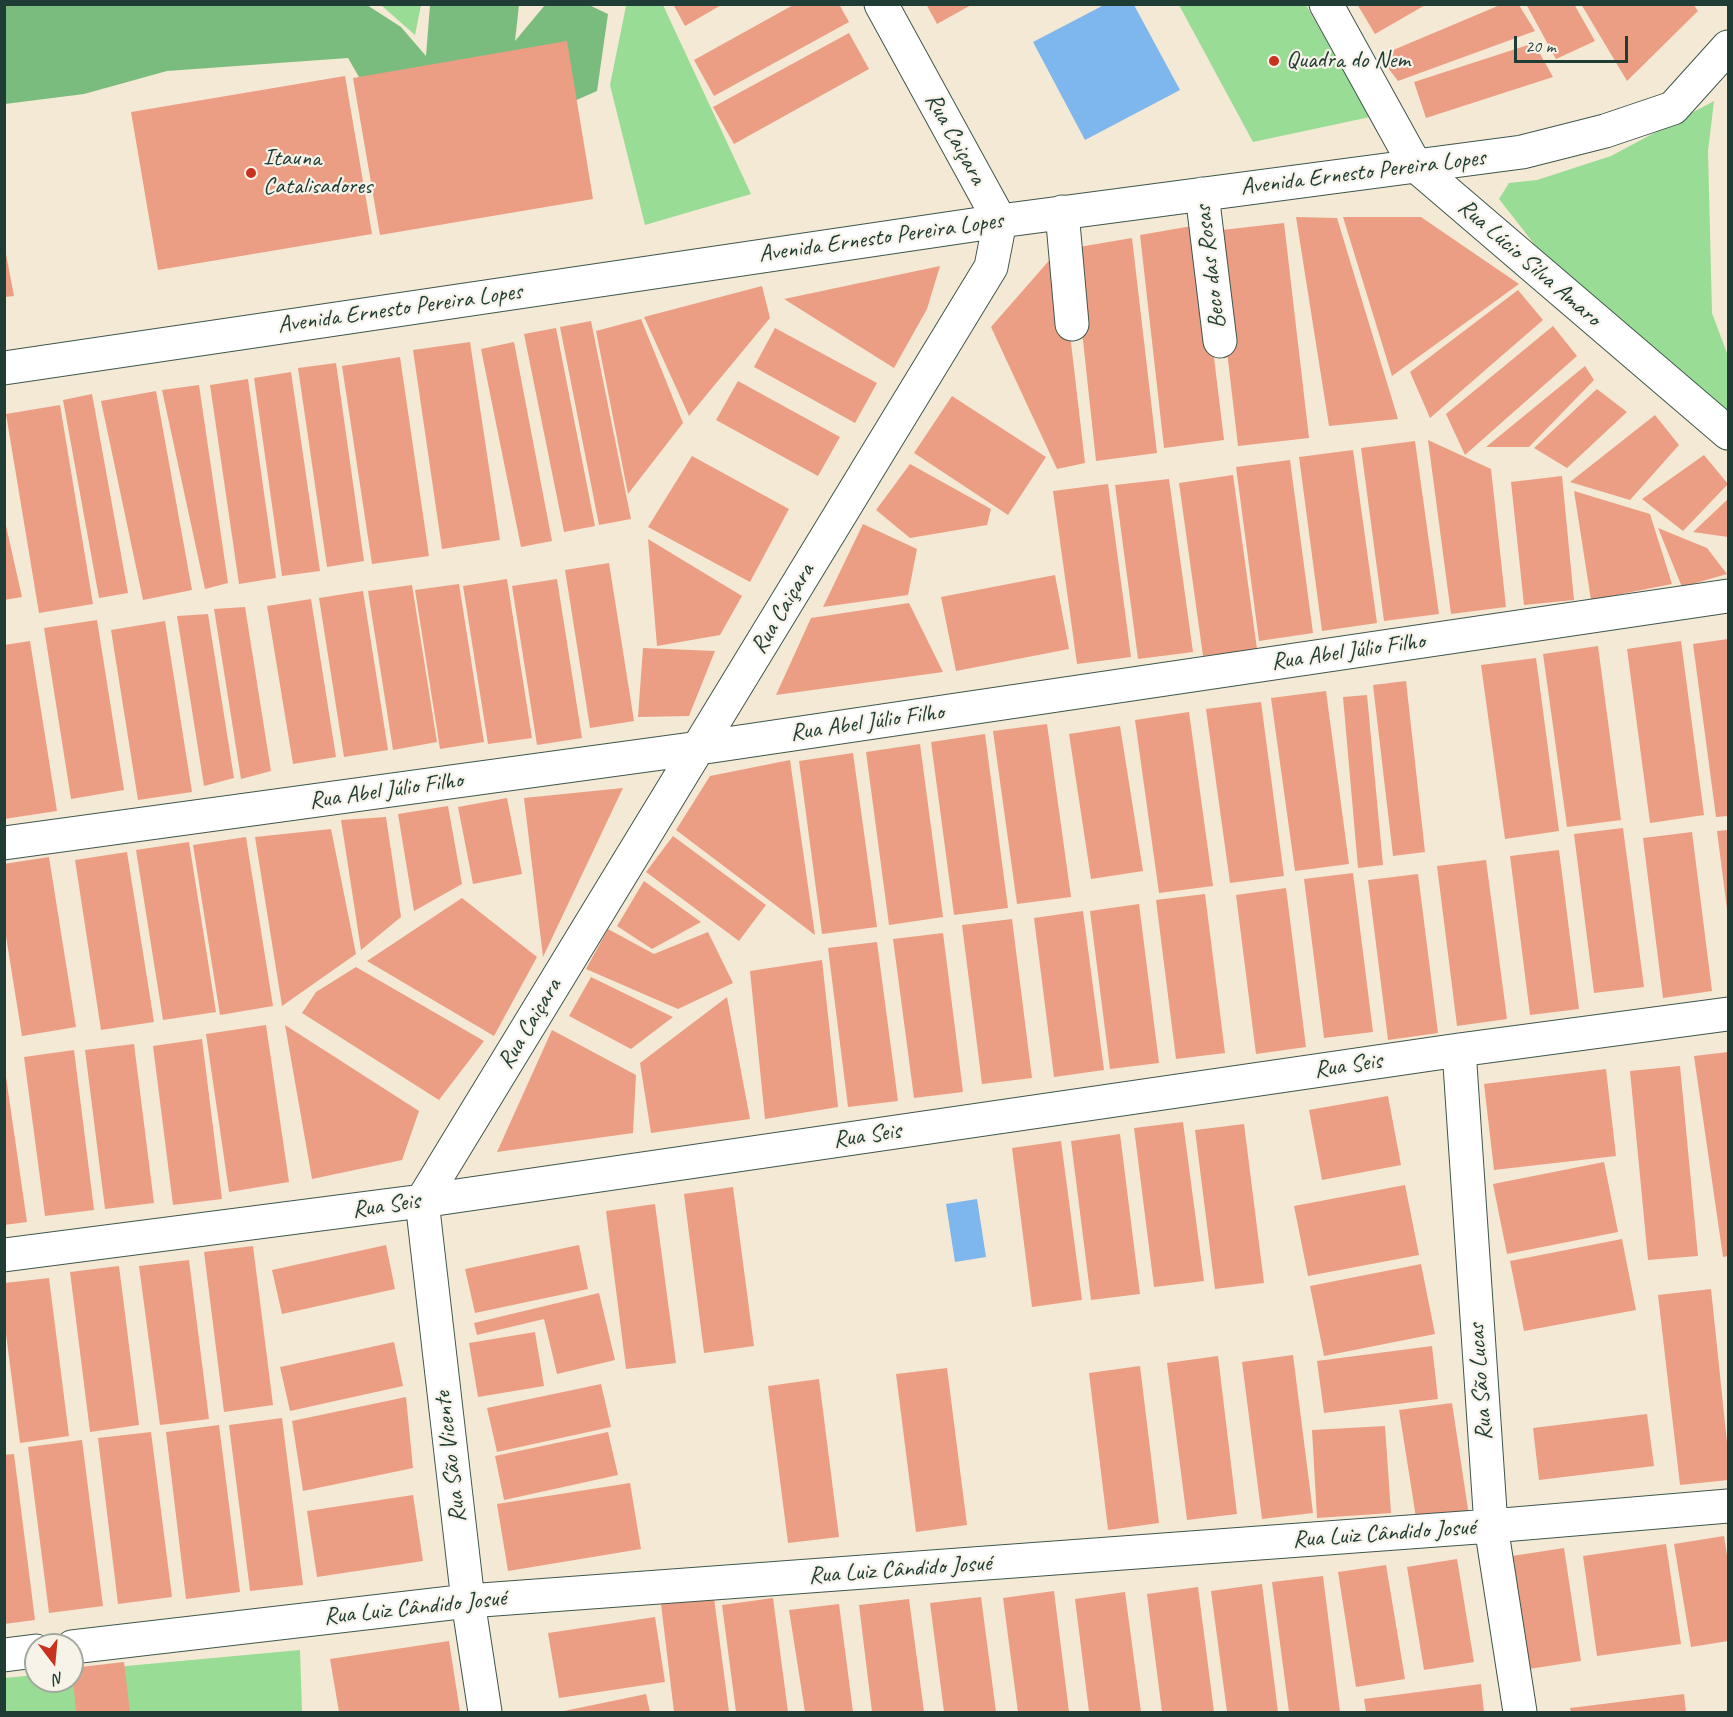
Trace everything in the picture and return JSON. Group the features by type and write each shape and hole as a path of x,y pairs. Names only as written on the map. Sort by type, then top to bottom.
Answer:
{"street":[{"name":"Rua Caiçara","path":"422,1201 991,267 1000,221 881,4"},
{"name":"Rua Lúcio Silva Amaro","path":"1326,4 1415,165 1728,433"},
{"name":"Avenida Ernesto Pereira Lopes","path":"4,368 1062,212 1522,152 1605,131 1673,108 1728,47"},
{"name":"Beco das Rosas","path":"1202,194 1220,341"},
{"path":"1062,212 1072,324"},
{"name":"Rua Abel Júlio Filho","path":"4,843 699,748 1728,596"},
{"name":"Rua Seis","path":"4,1255 422,1201 1459,1050 1728,1014"},
{"name":"Rua São Lucas","path":"1459,1050 1491,1526 1520,1713"},
{"name":"Rua São Vicente","path":"422,1201 468,1601 485,1713"},
{"name":"Rua Luiz Cândido Josué","path":"84,1646 468,1601 1491,1526 1728,1506"},
{"path":"4,1655 24,1653"}],"green space":[{"path":"4,5 367,5 401,27 426,56 430,5 519,5 515,41 545,5 589,5 608,14 597,91 444,158 384,120 348,58 167,71 84,94 5,104"},
{"path":"381,5 421,5 415,35"},
{"path":"624,5 663,5 751,194 645,225 610,85 626,6"},
{"name":"Quadra do Nem","path":"1179,5 1306,5 1370,117 1253,142"},
{"path":"1714,101 1708,151 1712,313 1728,356 1728,414 1535,245 1499,199 1509,183 1537,180 1611,156"},
{"path":"300,1650 302,1712 5,1712 4,1678 24,1676 24,1693 84,1693 84,1670"}],"water":[{"path":"1104,5 1134,5 1180,90 1085,140 1033,42"},
{"path":"977,1199 986,1257 955,1262 946,1204"}],"building":[{"path":"673,4 723,4 685,26"},
{"path":"795,4 839,4 849,22 714,96 694,60"},
{"path":"926,4 973,4 937,24"},
{"path":"1357,4 1427,4 1375,34"},
{"path":"1526,4 1574,4 1595,41 1556,59"},
{"path":"1581,4 1693,4 1698,11 1627,81"},
{"path":"1500,5 1519,5 1535,31 1398,81 1379,56"},
{"path":"849,33 869,69 734,144 713,107"},
{"path":"567,41 593,199 380,235 353,78"},
{"path":"1534,43 1553,77 1426,118 1414,82"},
{"name":"Itauna Catalisadores","path":"345,76 372,234 158,270 131,112"},
{"path":"1296,217 1337,218 1398,419 1329,426"},
{"path":"1343,217 1421,217 1519,284 1392,376"},
{"path":"1284,223 1309,438 1238,446 1213,231"},
{"path":"1198,225 1224,440 1164,448 1140,235"},
{"path":"1132,238 1157,453 1096,461 1073,248"},
{"path":"1060,248 1085,463 1057,469 991,327"},
{"path":"5,249 14,296 5,297"},
{"path":"940,266 927,309 894,368 784,299"},
{"path":"762,286 770,318 689,416 644,317"},
{"path":"1518,290 1543,320 1430,418 1410,372"},
{"path":"641,319 683,423 628,494 596,331"},
{"path":"591,321 631,519 599,525 560,327"},
{"path":"1553,326 1577,356 1465,455 1446,414"},
{"path":"556,328 595,526 564,532 524,334"},
{"path":"775,328 877,383 855,423 754,367"},
{"path":"470,342 500,540 442,549 413,350"},
{"path":"514,342 552,541 521,547 481,349"},
{"path":"400,357 429,556 372,564 342,366"},
{"path":"336,363 364,561 327,567 298,368"},
{"path":"1585,366 1594,380 1529,447 1486,447"},
{"path":"291,372 320,571 282,576 254,378"},
{"path":"248,379 276,578 239,584 210,385"},
{"path":"738,381 840,437 818,476 716,420"},
{"path":"199,385 228,583 205,589 162,390"},
{"path":"1597,389 1627,412 1567,468 1534,448"},
{"path":"156,391 192,590 143,600 101,401"},
{"path":"92,394 128,593 99,598 63,400"},
{"path":"952,396 1046,457 1008,515 914,453"},
{"path":"60,405 93,604 39,613 6,414"},
{"path":"1655,415 1679,445 1630,500 1570,482"},
{"path":"1428,440 1491,469 1506,607 1451,614"},
{"path":"1415,441 1439,614 1384,621 1361,448"},
{"path":"1353,450 1377,623 1322,631 1299,457"},
{"path":"1704,455 1728,484 1683,531 1642,499"},
{"path":"692,456 789,509 750,582 648,527"},
{"path":"1290,460 1313,633 1259,641 1236,467"},
{"path":"910,464 991,509 987,525 910,538 876,510"},
{"path":"1233,475 1257,649 1203,656 1179,483"},
{"path":"1562,476 1574,600 1524,605 1511,482"},
{"path":"1169,479 1193,652 1138,659 1115,485"},
{"path":"1108,484 1131,657 1077,664 1053,491"},
{"path":"1574,491 1650,514 1672,584 1591,600"},
{"path":"1728,499 1728,537 1693,532"},
{"path":"4,517 22,597 4,600"},
{"path":"863,524 917,549 908,595 823,607"},
{"path":"1658,528 1707,548 1727,574 1682,587"},
{"path":"648,539 742,596 720,635 657,646"},
{"path":"609,563 634,721 590,728 565,570"},
{"path":"1055,575 1069,649 956,671 941,597"},
{"path":"507,579 532,738 488,744 463,586"},
{"path":"557,579 582,738 537,745 512,586"},
{"path":"459,584 484,742 440,749 415,590"},
{"path":"412,585 437,742 393,750 368,591"},
{"path":"363,591 388,750 344,757 319,598"},
{"path":"311,599 336,757 293,764 267,606"},
{"path":"909,603 943,672 776,695 811,618"},
{"path":"245,607 271,771 241,779 214,609"},
{"path":"208,614 234,778 204,786 177,616"},
{"path":"97,620 124,790 71,799 44,628"},
{"path":"165,621 192,792 138,800 111,630"},
{"path":"1728,639 1728,816 1716,817 1693,644"},
{"path":"30,641 57,811 4,819 4,645"},
{"path":"1681,641 1704,815 1650,823 1627,649"},
{"path":"1598,646 1621,820 1567,827 1543,654"},
{"path":"643,648 715,651 689,716 638,717"},
{"path":"1536,658 1559,831 1505,839 1481,665"},
{"path":"1406,681 1425,852 1393,856 1373,685"},
{"path":"1326,691 1349,864 1295,871 1271,698"},
{"path":"1367,695 1383,865 1358,868 1343,697"},
{"path":"1261,702 1284,876 1230,883 1206,709"},
{"path":"1189,712 1213,886 1159,893 1135,720"},
{"path":"1047,724 1071,897 1017,904 993,731"},
{"path":"1120,726 1143,871 1091,879 1069,734"},
{"path":"985,734 1008,908 954,915 931,742"},
{"path":"920,744 943,917 889,925 866,752"},
{"path":"853,753 877,927 822,934 799,761"},
{"path":"790,760 815,935 676,830 710,776"},
{"path":"623,788 543,957 524,798"},
{"path":"507,798 522,874 473,884 458,807"},
{"path":"448,806 462,884 414,911 398,814"},
{"path":"386,817 401,917 361,950 341,820"},
{"path":"1623,828 1644,987 1594,993 1574,834"},
{"path":"331,829 356,954 282,1006 255,837"},
{"path":"1728,830 1728,908 1727,909 1717,831"},
{"path":"1692,832 1712,991 1663,998 1643,838"},
{"path":"673,836 766,905 739,941 646,872"},
{"path":"246,837 273,1006 220,1015 193,845"},
{"path":"189,842 216,1012 163,1020 136,850"},
{"path":"1559,850 1579,1009 1530,1015 1510,856"},
{"path":"127,852 154,1022 101,1030 75,860"},
{"path":"49,857 76,1027 22,1036 4,924 4,864"},
{"path":"1486,860 1507,1019 1457,1026 1437,866"},
{"path":"1353,873 1373,1032 1324,1038 1304,879"},
{"path":"1418,874 1438,1033 1388,1040 1368,880"},
{"path":"644,881 701,922 652,949 617,926"},
{"path":"1286,888 1306,1047 1256,1054 1236,895"},
{"path":"1205,894 1225,1053 1176,1059 1156,900"},
{"path":"462,898 537,957 494,1036 367,961"},
{"path":"1139,904 1159,1063 1110,1069 1090,911"},
{"path":"1083,911 1104,1070 1054,1077 1034,918"},
{"path":"1012,919 1032,1078 982,1084 962,925"},
{"path":"608,929 654,954 708,932 733,983 678,1009 586,969"},
{"path":"943,933 963,1092 914,1098 893,939"},
{"path":"877,942 898,1101 848,1107 828,948"},
{"path":"822,960 838,1107 765,1119 750,971"},
{"path":"356,967 484,1041 439,1100 302,1013 316,992"},
{"path":"591,977 673,1017 631,1049 569,1016"},
{"path":"727,997 750,1119 651,1133 640,1063"},
{"path":"266,1025 289,1182 229,1192 206,1034"},
{"path":"285,1025 419,1111 402,1160 312,1179"},
{"path":"552,1030 636,1075 633,1133 497,1152"},
{"path":"202,1039 222,1199 173,1205 153,1046"},
{"path":"134,1044 154,1203 105,1209 85,1050"},
{"path":"74,1050 94,1210 45,1216 24,1057"},
{"path":"1728,1052 1728,1256 1723,1257 1694,1056"},
{"path":"4,1063 27,1222 4,1225"},
{"path":"1680,1066 1698,1256 1648,1260 1630,1071"},
{"path":"1606,1069 1616,1156 1494,1170 1484,1084"},
{"path":"1388,1096 1401,1165 1322,1180 1309,1110"},
{"path":"1183,1122 1204,1281 1154,1287 1134,1128"},
{"path":"1244,1124 1264,1283 1215,1289 1195,1130"},
{"path":"1120,1134 1140,1294 1091,1300 1071,1141"},
{"path":"1061,1141 1082,1300 1032,1307 1012,1148"},
{"path":"1604,1162 1618,1232 1507,1254 1493,1184"},
{"path":"1405,1185 1419,1255 1308,1276 1294,1206"},
{"path":"733,1187 754,1346 704,1353 684,1194"},
{"path":"655,1204 676,1363 626,1369 606,1211"},
{"path":"1622,1239 1636,1310 1524,1331 1510,1261"},
{"path":"386,1245 395,1289 282,1314 272,1270"},
{"path":"579,1245 588,1289 475,1313 465,1269"},
{"path":"253,1246 273,1405 224,1412 204,1252"},
{"path":"189,1260 209,1419 160,1425 139,1266"},
{"path":"1421,1264 1435,1334 1324,1356 1310,1286"},
{"path":"119,1266 139,1425 90,1432 70,1272"},
{"path":"49,1278 69,1436 20,1443 5,1326 5,1283"},
{"path":"1711,1289 1728,1452 1728,1480 1680,1485 1658,1295"},
{"path":"599,1293 615,1360 557,1374 544,1319 477,1335 474,1323"},
{"path":"535,1332 544,1386 478,1397 469,1343"},
{"path":"394,1342 403,1386 290,1411 280,1367"},
{"path":"1432,1346 1438,1399 1324,1413 1317,1361"},
{"path":"1293,1355 1313,1513 1262,1519 1242,1362"},
{"path":"1218,1356 1237,1514 1187,1520 1167,1363"},
{"path":"1140,1366 1159,1523 1108,1530 1089,1373"},
{"path":"947,1368 967,1525 916,1532 896,1374"},
{"path":"819,1379 839,1537 788,1543 768,1386"},
{"path":"601,1384 611,1427 497,1452 487,1408"},
{"path":"406,1397 413,1468 303,1491 292,1421"},
{"path":"1452,1403 1469,1516 1417,1524 1399,1410"},
{"path":"1647,1414 1654,1466 1539,1480 1533,1428"},
{"path":"282,1418 303,1585 250,1591 229,1425"},
{"path":"219,1425 240,1592 186,1599 166,1432"},
{"path":"1385,1426 1391,1513 1317,1518 1312,1430"},
{"path":"151,1432 172,1597 118,1604 98,1438"},
{"path":"608,1432 618,1475 504,1500 495,1456"},
{"path":"82,1440 103,1606 49,1613 28,1447"},
{"path":"14,1454 35,1620 4,1624 4,1455"},
{"path":"630,1483 641,1549 508,1571 497,1504"},
{"path":"413,1495 423,1561 317,1577 307,1511"},
{"path":"1724,1536 1728,1562 1728,1641 1691,1647 1674,1544"},
{"path":"1666,1544 1681,1644 1597,1656 1583,1556"},
{"path":"1564,1548 1581,1661 1529,1669 1512,1556"},
{"path":"1457,1559 1474,1662 1424,1670 1407,1567"},
{"path":"1386,1565 1405,1679 1356,1687 1338,1572"},
{"path":"1323,1576 1340,1712 1289,1712 1272,1582"},
{"path":"1262,1584 1278,1712 1227,1712 1211,1591"},
{"path":"1198,1587 1214,1712 1162,1712 1147,1594"},
{"path":"1054,1591 1069,1712 1018,1712 1003,1598"},
{"path":"1125,1592 1141,1712 1089,1712 1075,1599"},
{"path":"981,1597 996,1712 944,1712 930,1603"},
{"path":"714,1598 729,1712 674,1712 661,1604"},
{"path":"773,1598 788,1712 736,1712 722,1605"},
{"path":"909,1599 924,1712 872,1712 859,1605"},
{"path":"839,1604 853,1712 805,1712 789,1610"},
{"path":"655,1617 665,1682 559,1698 548,1633"},
{"path":"449,1641 460,1712 339,1712 330,1659"},
{"path":"124,1662 130,1712 76,1712 74,1693 84,1693 84,1667"},
{"path":"1481,1684 1484,1712 1366,1712 1364,1699"},
{"path":"646,1694 650,1712 564,1712 564,1711"},
{"path":"1684,1694 1686,1712 1571,1712 1570,1708"}],"place":[{"name":"Quadra do Nem","path":"1274,61"},
{"name":"Itauna Catalisadores","path":"251,173"}]}
